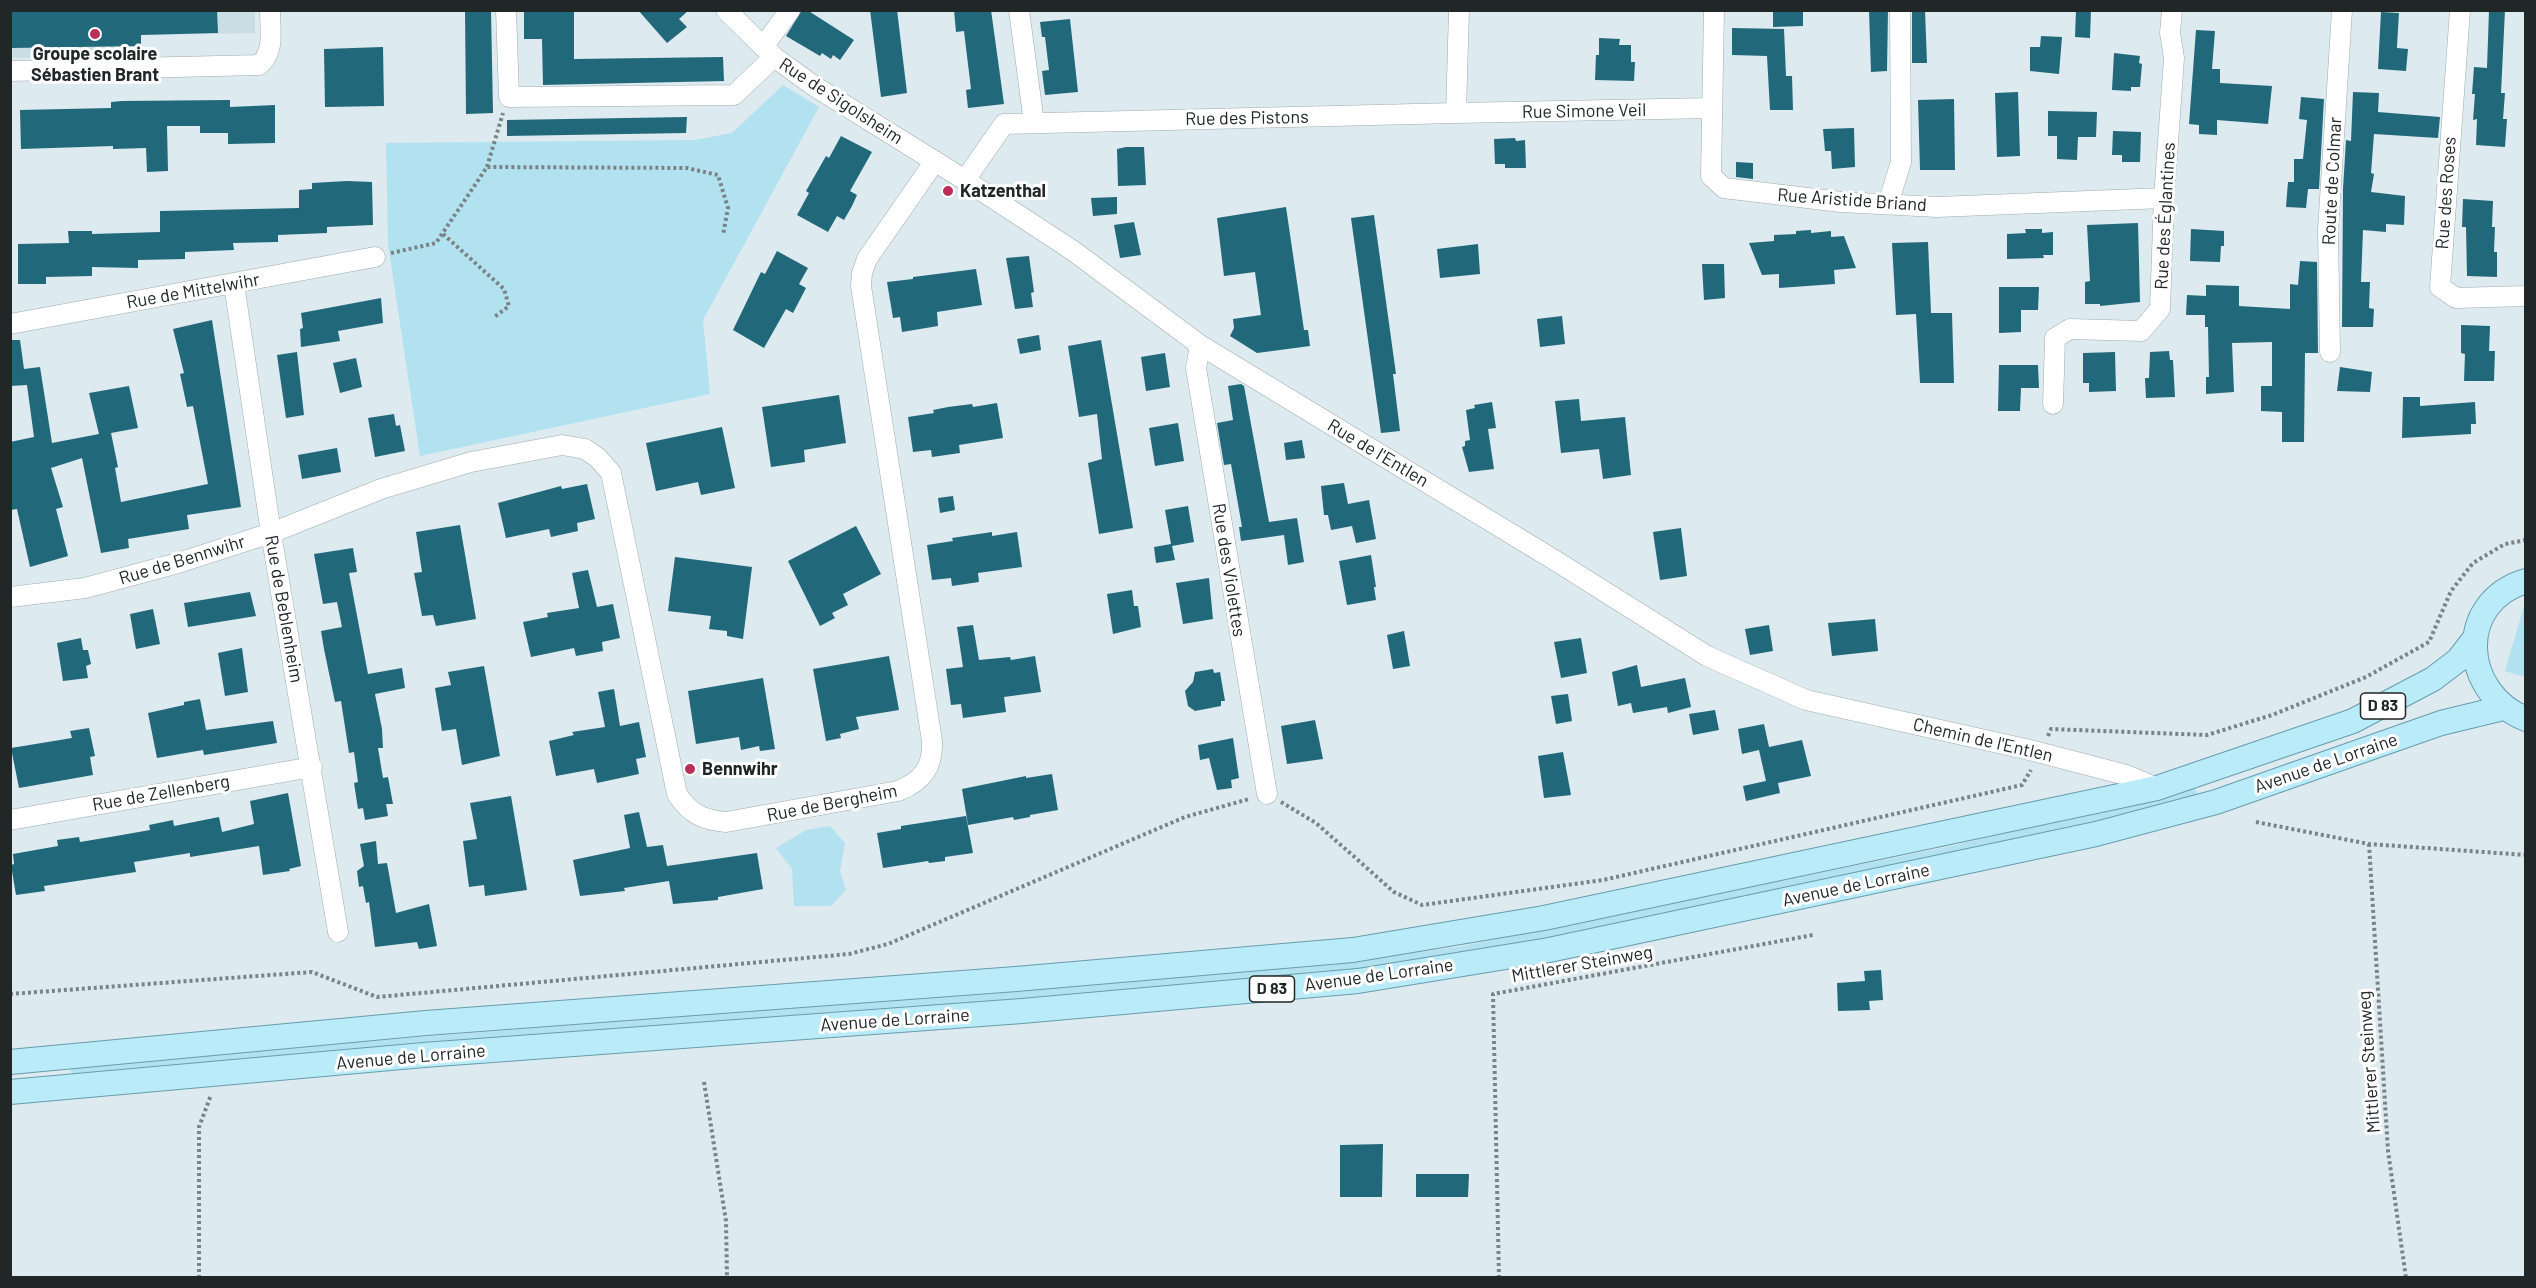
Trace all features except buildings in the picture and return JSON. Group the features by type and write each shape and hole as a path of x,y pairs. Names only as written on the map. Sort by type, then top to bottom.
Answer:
{"main road":[{"name":"Avenue de Lorraine","path":"2526,581 2515,584 2496,597 2482,616 2475,638 2475,658 2480,677 2489,694 2503,708 2526,719"},
{"name":"Avenue de Lorraine","path":"10,1062 426,1023 1016,979 1353,950 1544,918 2157,788 2353,721 2433,680 2458,660 2475,638"},
{"name":"Avenue de Lorraine","path":"10,1092 412,1056 1022,1011 1358,981 1549,950 2096,834 2217,802 2441,723 2503,708"}],"street":[{"path":"10,71 259,66 268,58 270,10"},
{"path":"506,10 509,97 734,94 768,52 790,10"},
{"name":"Rue de Sigolsheim","path":"726,10 768,52 814,86 965,180"},
{"path":"1019,10 1034,123"},
{"path":"1456,114 1459,10"},
{"name":"Rue Aristide Briand","path":"1714,10 1711,176 1724,189 1841,202 1937,207 2164,198"},
{"path":"1888,204 1901,162 1900,10"},
{"name":"Rue des Églantines","path":"2054,404 2055,338 2070,328 2141,331 2160,309 2164,198 2174,58 2170,33 2172,10"},
{"name":"Route de Colmar","path":"2330,352 2328,230 2342,10"},
{"name":"Rue des Roses","path":"2460,10 2440,287 2456,298 2526,296"},
{"name":"Rue Simone Veil","path":"1456,114 1712,108"},
{"name":"Rue des Pistons","path":"965,180 1004,124 1456,114"},
{"name":"Rue de Bergheim","path":"381,489 471,462 562,445 585,449 598,458 611,473 677,794 685,806 701,818 726,822 898,792 912,786 926,772 932,756 932,741 861,286 862,273 867,259 935,161"},
{"name":"Rue de l'Entlen","path":"965,180 1072,250 1200,345 1556,561 1707,656 1806,700"},
{"name":"Rue de Mittelwihr","path":"10,324 375,257"},
{"name":"Rue de Beblenheim","path":"234,284 271,533 338,932"},
{"name":"Rue des Violettes","path":"1200,345 1196,368 1267,794"},
{"name":"Rue de Bennwihr","path":"10,597 85,588 178,563 271,533 381,489"},
{"name":"Chemin de l'Entlen","path":"1806,700 2041,753 2126,775 2157,788"},
{"name":"Rue de Zellenberg","path":"10,820 312,767"}],"path":[{"path":"375,257 436,243 488,167 509,97"},
{"path":"488,167 687,168 718,175 728,208 723,235"},
{"path":"443,234 504,289 509,306 492,318"},
{"path":"10,994 312,972 377,997 849,954 888,944 1185,817 1267,794 1316,823 1394,892 1422,905 1603,880 2022,785 2041,753 2051,729 2207,735 2272,715 2366,677 2429,642 2451,591 2473,563 2505,544 2526,540"},
{"path":"2256,822 2369,844 2526,855"},
{"name":"Mittlerer Steinweg","path":"2369,844 2388,1151 2406,1278"},
{"name":"Mittlerer Steinweg","path":"1499,1278 1493,994 1813,935"},
{"path":"199,1278 199,1127 211,1099 210,1074"},
{"path":"704,1082 726,1221 728,1278"}],"shaded area":[{"name":"Groupe scolaire Sébastien Brant","path":"10,11 255,11 255,33 141,35 141,55 13,58"},
{"path":"783,85 819,107 703,320 710,394 420,456 388,244 386,143 695,140 732,133"},
{"path":"2524,606 2526,607 2525,677 2505,671"},
{"path":"2195,787 2198,796 1998,846 1473,954 1330,974 72,1078 70,1065 1309,966 1457,947 1947,847"},
{"path":"830,826 845,843 840,871 846,890 831,906 794,906 792,869 776,848 806,830"}],"place":[{"name":"Groupe scolaire Sébastien Brant","path":"95,34"},
{"name":"Katzenthal","path":"948,191"},
{"name":"Bennwihr","path":"690,769"}]}
